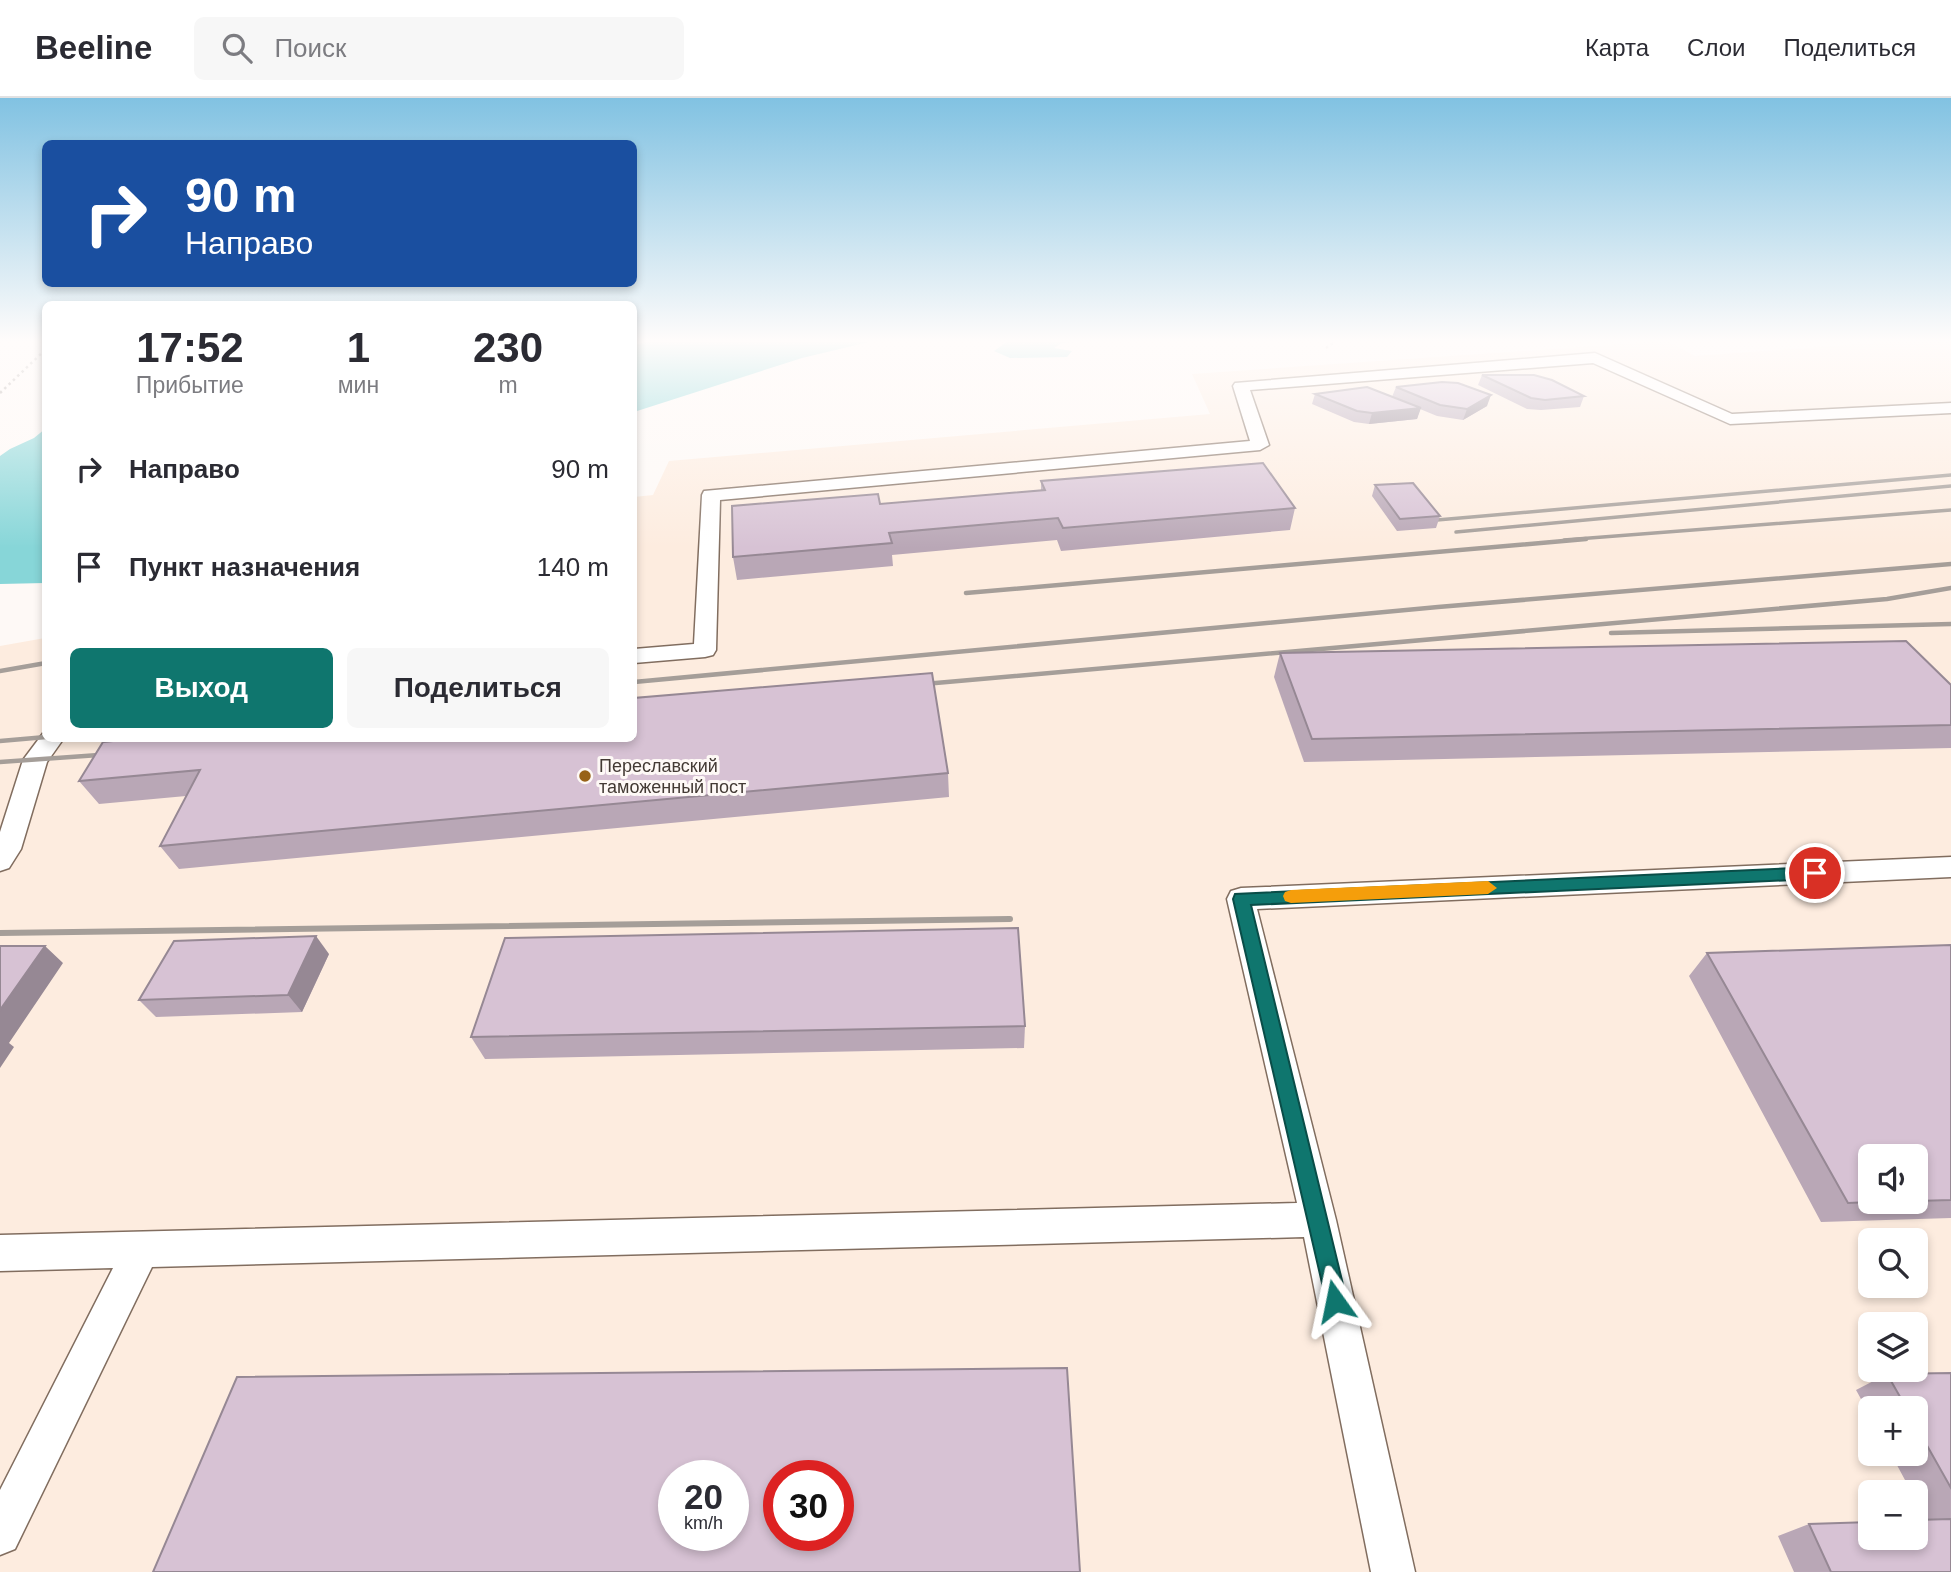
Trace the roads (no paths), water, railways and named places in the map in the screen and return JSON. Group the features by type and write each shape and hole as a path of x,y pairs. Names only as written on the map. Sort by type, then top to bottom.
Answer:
{"street":[{"path":"637,656 705,650 711,495 1260,445 1249,410"},
{"path":"1710,410 1730,419 1915,410"},
{"path":"0,861 8,849 35,760 49,742"},
{"path":"1393,1572 1318,1220 1241,899 1951,867"},
{"path":"0,1253 1318,1220"},
{"path":"0,1534 141,1250"}],"water":[{"path":"42,431 42,583 0,584 0,456"}],"railway":[{"path":"1437,520 1951,475"},
{"path":"1456,532 1951,486"},
{"path":"1564,540 1951,510"},
{"path":"966,593 1586,539"},
{"path":"637,682 1438,607 1951,564"},
{"path":"913,685 1887,599 1951,588"},
{"path":"1611,633 1951,624"},
{"path":"0,671 42,664"},
{"path":"0,741 42,737"},
{"path":"0,762 113,754"},
{"path":"0,933 1010,919"}],"place":[{"name":"Переславский таможенный пост","path":"585,776"}]}
